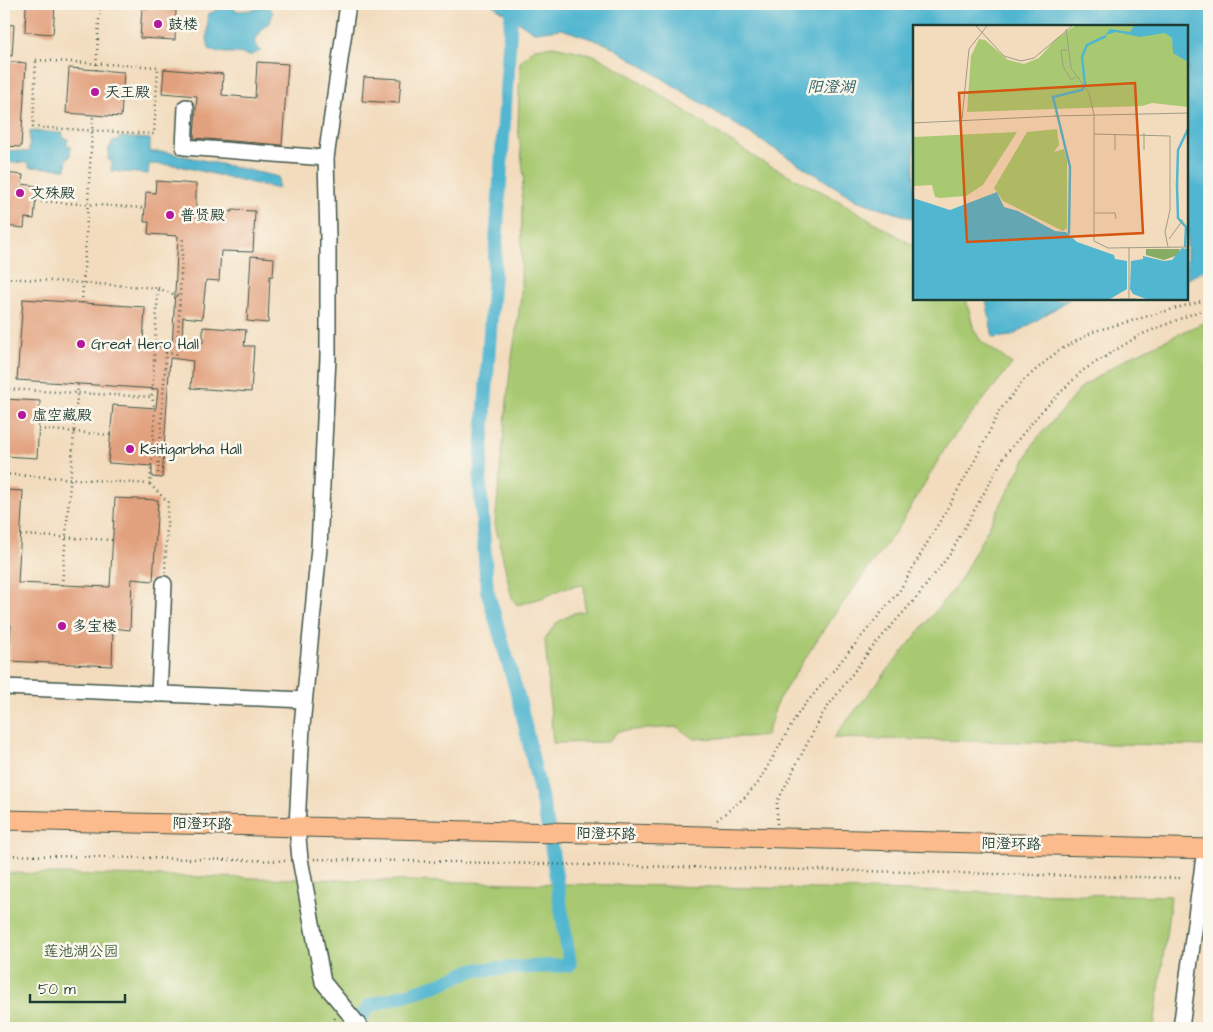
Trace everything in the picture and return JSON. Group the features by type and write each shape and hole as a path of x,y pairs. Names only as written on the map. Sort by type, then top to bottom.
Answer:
{"main road":[{"name":"阳澄环路","path":"4,820 1207,849"}],"street":[{"path":"348,4 326,158 328,357 319,548 304,700 296,827 300,859 323,982 361,1028"},
{"path":"186,107 184,147 326,158"},
{"path":"159,694 164,584"},
{"path":"4,687 304,700"},
{"path":"1181,1028 1207,849"}],"path":[{"path":"96,70 100,4"},
{"path":"124,4 142,4"},
{"path":"36,60 96,63 158,67 154,134 33,127 36,60"},
{"path":"82,303 93,115"},
{"path":"36,201 145,208"},
{"path":"158,473 166,353 177,354 183,236"},
{"path":"4,350 5,278 158,288 180,297"},
{"path":"150,484 155,410 152,397 158,288"},
{"path":"710,825 745,797 758,783 799,712 900,590 973,464 1000,410 1024,380 1058,351 1095,331 1209,299"},
{"path":"777,838 777,802 823,713 870,650 917,598 950,554 996,470 1011,448 1041,412 1082,371 1140,334 1209,307"},
{"path":"62,585 78,384"},
{"path":"4,389 152,397"},
{"path":"39,429 110,435"},
{"path":"4,474 150,484 168,502 164,584"},
{"path":"21,535 113,540"},
{"path":"4,855 283,861 300,859 1180,878"},
{"path":"557,1028 564,1026 577,1028"}],"green space":[{"path":"554,46 594,55 632,76 759,160 834,198 913,245 913,300 966,300 974,330 981,341 1012,364 947,445 901,524 828,623 778,700 766,736 694,739 677,727 618,731 608,742 553,743 545,639 556,623 574,613 585,611 584,585 564,588 545,597 517,605 512,598 495,524 510,371 521,297 522,189 524,177 518,128 520,62 534,48"},
{"path":"1209,320 1209,746 833,738 959,582 1035,441 1083,386 1129,357"},
{"name":"莲池湖公园","path":"4,873 1171,896 1154,1028 4,1028"}],"water":[{"path":"231,4 236,11 268,6 273,13 270,23 265,25 254,42 261,51 249,56 209,49 207,38 208,14"},
{"name":"阳澄湖","path":"491,4 1209,4 1209,268 1188,278 1188,25 913,25 913,219 856,200 609,45 562,29 534,32"},
{"path":"30,131 63,133 63,138 68,139 67,146 71,146 70,157 67,157 66,169 29,167 29,163 4,162 4,150 29,152"},
{"path":"119,137 150,139 150,152 166,152 279,177 278,189 175,165 149,164 148,174 111,171 112,161 108,160 109,147 111,147 112,141 119,141"},
{"path":"986,300 1068,300 1012,336 993,338"}],"building":[{"path":"26,4 55,4 53,34 25,32"},
{"name":"鼓楼","path":"142,8 176,10 175,40 140,38"},
{"path":"4,24 14,25 12,56 4,55"},
{"path":"4,61 26,63 21,147 4,146"},
{"path":"257,62 288,64 282,145 194,138 197,96 162,93 164,69 223,74 222,95 255,98"},
{"name":"天王殿","path":"69,68 124,72 121,117 66,113"},
{"path":"364,77 401,79 399,103 362,101"},
{"name":"文殊殿","path":"4,173 23,175 22,184 37,186 34,219 25,218 24,228 4,226"},
{"path":"156,181 196,184 196,209 232,212 232,210 255,211 253,252 221,251 219,281 206,280 202,319 183,317 182,341 203,343 203,327 246,330 244,346 254,346 251,392 191,388 193,361 170,358 162,478 152,477 152,466 108,463 113,405 156,408 158,389 17,380 23,299 145,307 143,345 172,348 178,236 148,234 149,222 144,222 146,192 155,193"},
{"path":"251,256 274,258 273,276 270,276 268,323 247,321"},
{"name":"虚空藏殿","path":"4,399 40,401 37,458 4,456"},
{"path":"4,490 23,491 18,583 110,587 115,498 158,500 153,581 132,579 130,630 113,628 112,666 9,661 11,624 4,623"}],"waterway":[{"path":"355,1028 369,1006 437,985 473,970 570,965 549,832 520,703 487,590 480,482 511,17"}],"place":[{"name":"鼓楼","path":"158,24"},
{"name":"天王殿","path":"95,92"},
{"name":"文殊殿","path":"20,193"},
{"name":"普贤殿","path":"170,215"},
{"name":"Great Hero Hall","path":"81,344"},
{"name":"虚空藏殿","path":"22,415"},
{"name":"Ksitigarbha Hall","path":"130,449"},
{"name":"多宝楼","path":"62,626"}]}
